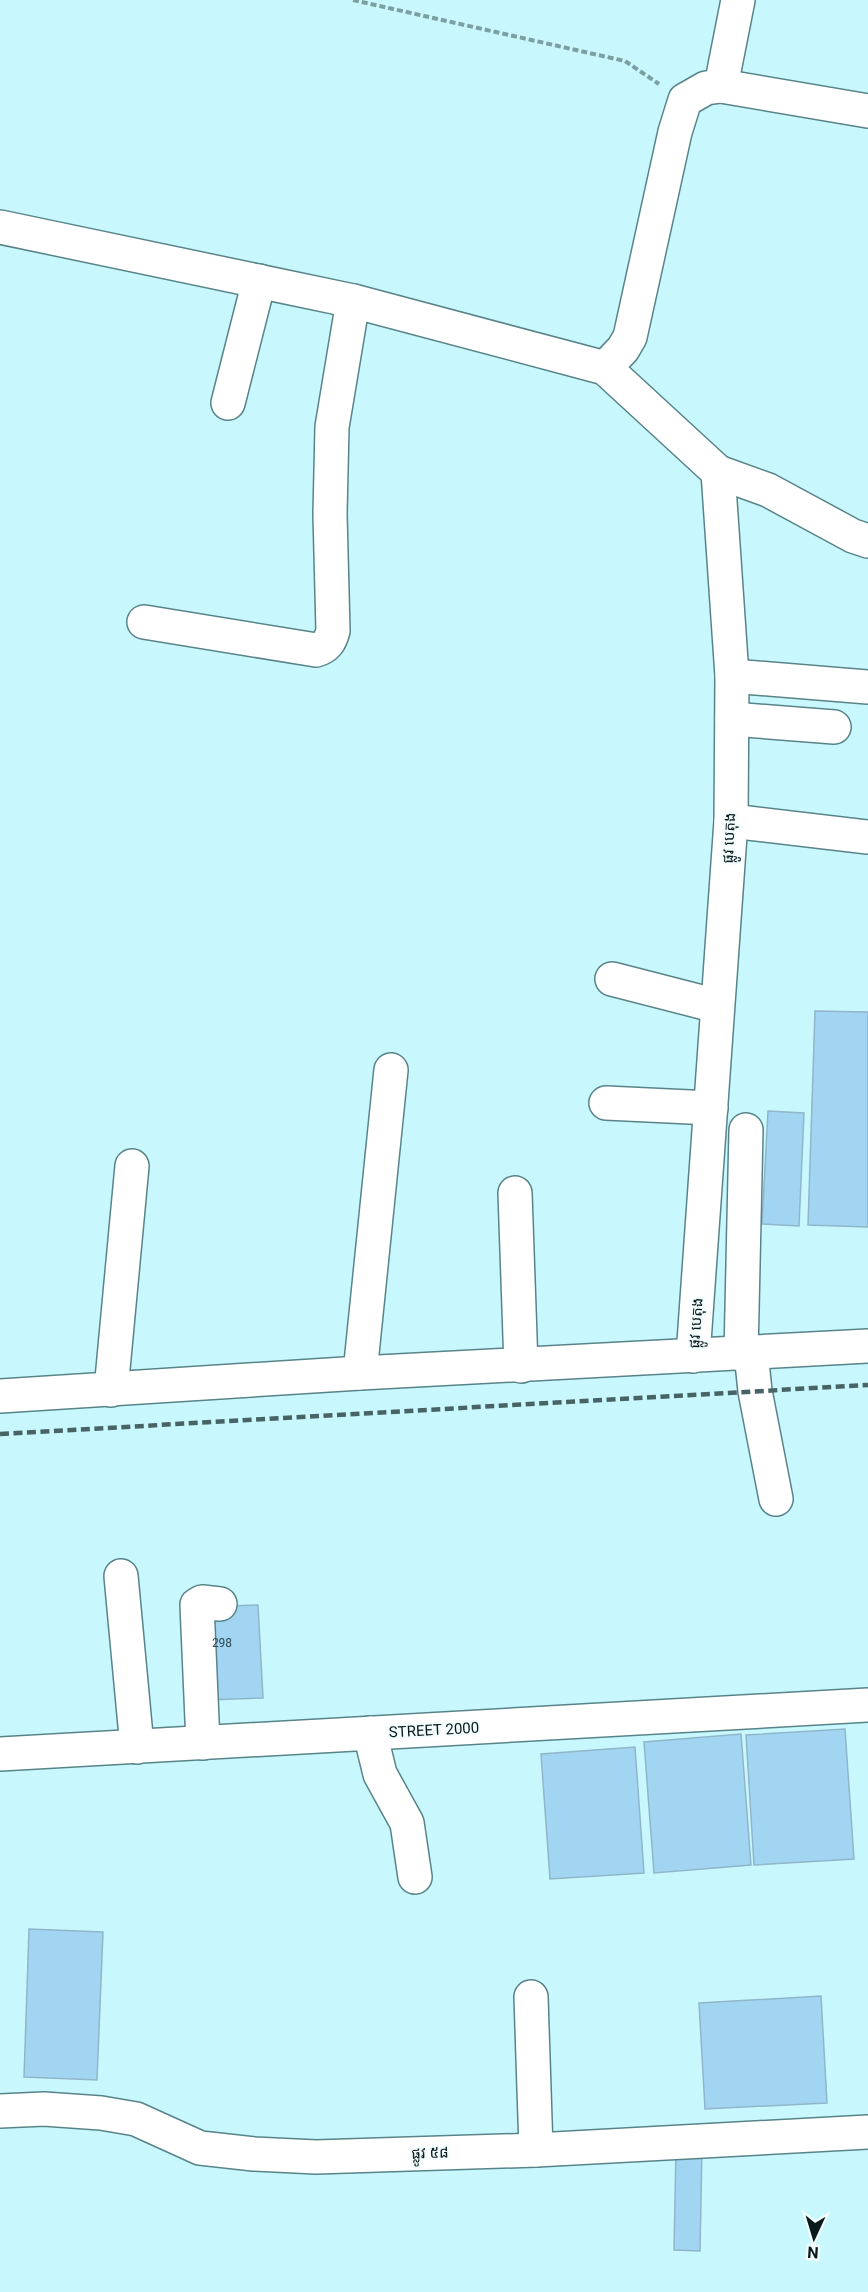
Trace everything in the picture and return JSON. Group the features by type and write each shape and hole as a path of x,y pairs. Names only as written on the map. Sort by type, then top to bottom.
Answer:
{"street":[{"path":"721,86 738,0"},
{"path":"605,368 623,349 630,337 675,132 685,100 706,88 721,86 868,111"},
{"path":"0,227 353,301 605,368 717,472 768,490 853,536 868,541"},
{"path":"228,403 259,281"},
{"path":"144,622 316,650 324,647 330,641 333,631 330,514 332,427 353,301"},
{"name":"ផ្លូវ បេតុង","path":"693,1356 731,821 732,676 717,472"},
{"path":"732,676 868,687"},
{"path":"732,719 834,727"},
{"path":"731,821 868,837"},
{"path":"612,979 717,1006"},
{"path":"360,1373 391,1070"},
{"path":"606,1103 711,1108"},
{"path":"746,1130 746,1353 776,1499"},
{"path":"111,1390 132,1166"},
{"path":"516,1193 521,1366"},
{"path":"0,1396 360,1373 868,1346"},
{"path":"121,1576 137,1747"},
{"path":"203,1743 197,1605 202,1602 220,1604"},
{"name":"STREET 2000","path":"0,1754 868,1705"},
{"path":"370,1733 380,1774 407,1823 416,1877"},
{"path":"531,1997 536,2150"},
{"name":"ផ្លូវ ៥៨","path":"0,2111 44,2109 136,2118 200,2148 254,2154 316,2157 536,2150 868,2133"}],"path":[{"path":"353,0 625,61 685,100"}],"building":[{"path":"815,1011 868,1012 868,1227 808,1225"},
{"path":"768,1111 804,1113 799,1226 762,1224"},
{"path":"258,1605 263,1698 208,1700 204,1607"},
{"path":"845,1729 854,1859 754,1865 746,1735"},
{"path":"741,1734 751,1865 654,1873 644,1742"},
{"path":"635,1747 644,1873 550,1879 541,1754"},
{"path":"29,1929 103,1932 97,2080 24,2077"},
{"path":"821,1996 827,2103 705,2109 699,2003"},
{"path":"676,2148 702,2149 700,2251 674,2250"}],"railway":[{"path":"0,1434 868,1385"}]}
